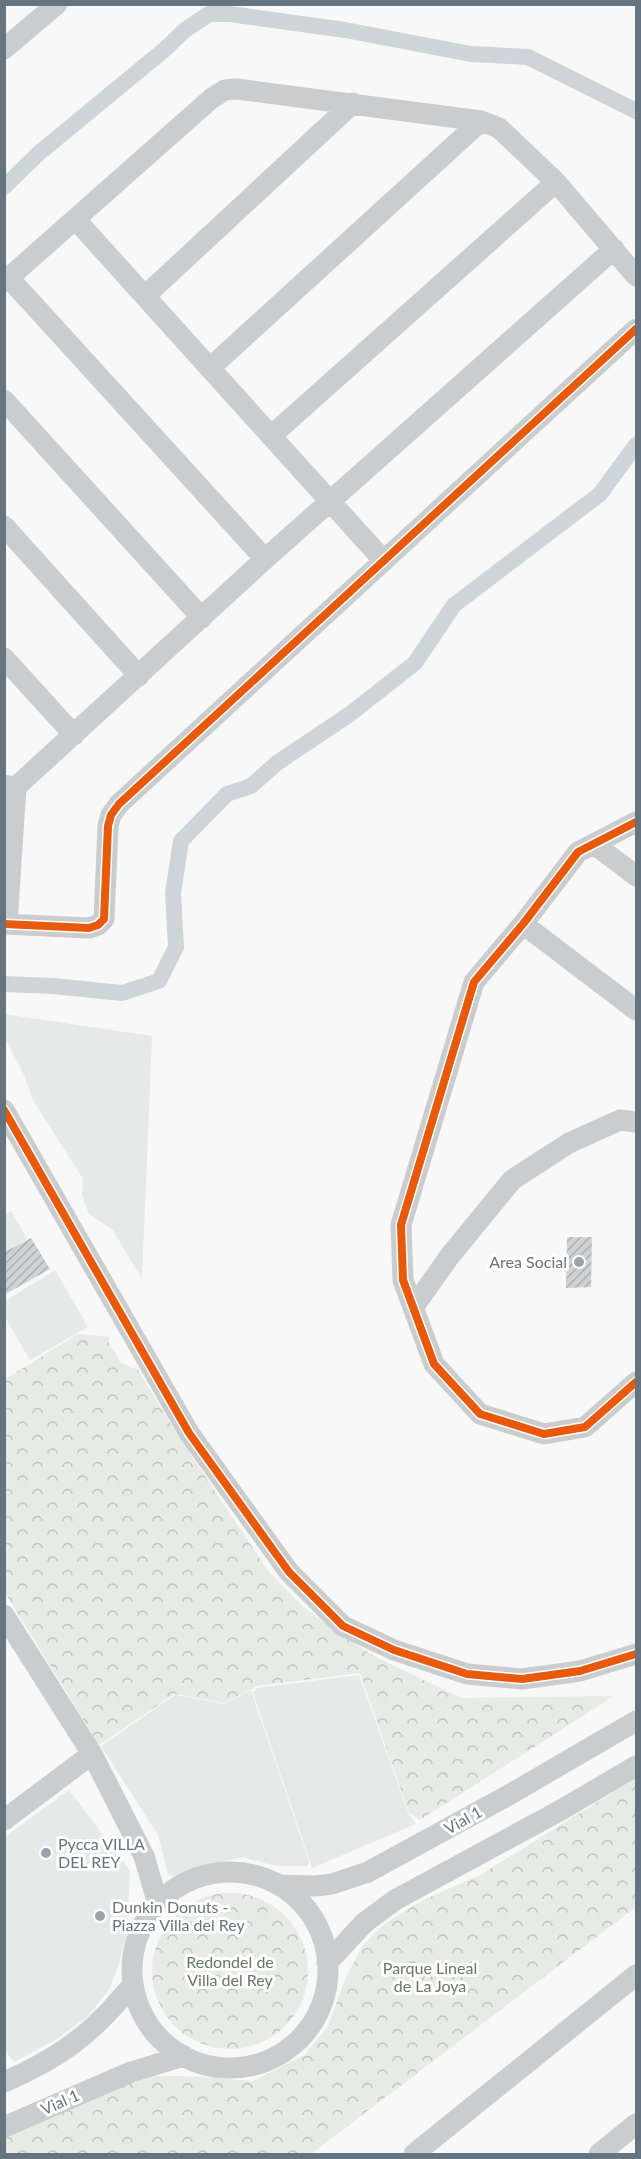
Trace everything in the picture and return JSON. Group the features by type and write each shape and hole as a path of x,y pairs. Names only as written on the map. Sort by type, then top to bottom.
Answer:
{"street":[{"path":"4,48 57,4"},
{"path":"265,559 7,280 212,98 225,90 237,88 481,121 499,128 556,182 636,276"},
{"path":"145,296 353,103"},
{"path":"210,368 481,121"},
{"path":"271,436 556,182"},
{"path":"76,220 384,561"},
{"path":"614,249 265,559 74,735 10,786 6,924 89,928 98,925 104,919 108,826 119,804 636,329"},
{"path":"4,400 202,618"},
{"path":"4,526 139,676"},
{"path":"4,658 74,735"},
{"path":"636,822 578,852 523,924 474,982 401,1225 403,1280 434,1364 480,1414 544,1434 585,1427 636,1382"},
{"path":"594,844 636,876"},
{"path":"523,924 636,1010"},
{"path":"4,1110 189,1432 289,1572 343,1626 394,1650 467,1674 522,1679 580,1671 636,1654"},
{"path":"413,1308 449,1257 512,1180 569,1143 620,1120 636,1122"},
{"path":"4,1615 92,1754 144,1856 158,1904"},
{"name":"Vial 1","path":"279,1885 332,1884 368,1872 636,1722"},
{"path":"4,1820 92,1754"},
{"path":"327,1963 364,1923 396,1900 561,1810 636,1766"},
{"path":"245,1873 279,1885 298,1900 313,1918 323,1940 327,1963 326,1986 315,2018 301,2036 283,2051 251,2065 228,2067 206,2065 184,2056 163,2042 140,2010 132,1970 136,1942 141,1928 158,1904 176,1888 209,1874 245,1873"},
{"path":"414,2154 636,1975"},
{"path":"4,2082 42,2064 80,2040 111,2011 133,1984"},
{"name":"Vial 1","path":"4,2127 131,2072 184,2056"},
{"path":"599,2154 636,2124"}],"shaded area":[{"path":"4,1014 152,1036 142,1279 112,1229 89,1214 82,1195 83,1179 33,1100 24,1075 5,1038"},
{"path":"11,1211 27,1239 5,1251 5,1214"},
{"path":"55,1270 88,1327 30,1360 5,1317 5,1301"},
{"path":"359,1675 409,1815 416,1824 312,1868 253,1692 258,1688"},
{"path":"251,1690 309,1862 308,1866 275,1866 243,1857 196,1868 177,1877 168,1874 158,1835 101,1746 175,1695 224,1704"},
{"path":"69,1790 130,1871 127,1931 118,1967 109,1990 88,2016 57,2039 14,2062 4,2049 5,1837"}],"green space":[{"path":"78,1334 109,1337 109,1343 121,1363 138,1370 173,1428 269,1572 301,1605 337,1632 372,1655 461,1698 614,1696 420,1820 409,1813 360,1673 257,1686 224,1703 174,1694 99,1745 5,1593 5,1379"},
{"name":"Parque Lineal de La Joya","path":"636,1778 636,1907 311,2154 5,2154 5,2136 146,2076 253,2081 306,2054 328,2026 346,1977 363,1945 383,1925 421,1901 482,1874"},
{"name":"Redondel de Villa del Rey","path":"230,1893 245,1894 260,1899 285,1916 302,1941 307,1956 307,1986 302,2001 285,2026 260,2043 245,2048 230,2049 215,2048 200,2043 175,2026 158,2001 153,1986 152,1971 153,1956 158,1941 175,1916 200,1899 215,1894"}],"building":[{"name":"Area Social","path":"567,1237 592,1237 591,1287 566,1288"},
{"path":"31,1238 50,1269 4,1295 4,1252"}],"waterway":[{"path":"4,187 39,153 185,30 209,14 230,14 345,30 471,54 528,57 636,111"},
{"path":"4,984 122,993 159,981 176,947 173,893 181,841 227,794 251,786 277,763 350,714 415,663 454,605 600,494 636,445"}],"cycle path":[{"path":"4,924 89,928 98,925 104,919 108,826 111,815 119,804 636,329"},
{"path":"636,822 578,852 523,924 474,982 401,1225 403,1280 434,1364 480,1414 544,1434 585,1427 636,1382"},
{"path":"4,1110 189,1433 289,1572 343,1626 394,1650 467,1674 522,1679 580,1671 636,1654"}],"place":[{"name":"Area Social","path":"579,1262"},
{"name":"Pycca VILLA DEL REY","path":"46,1853"},
{"name":"Dunkin Donuts - Piazza Villa del Rey","path":"100,1916"}]}
